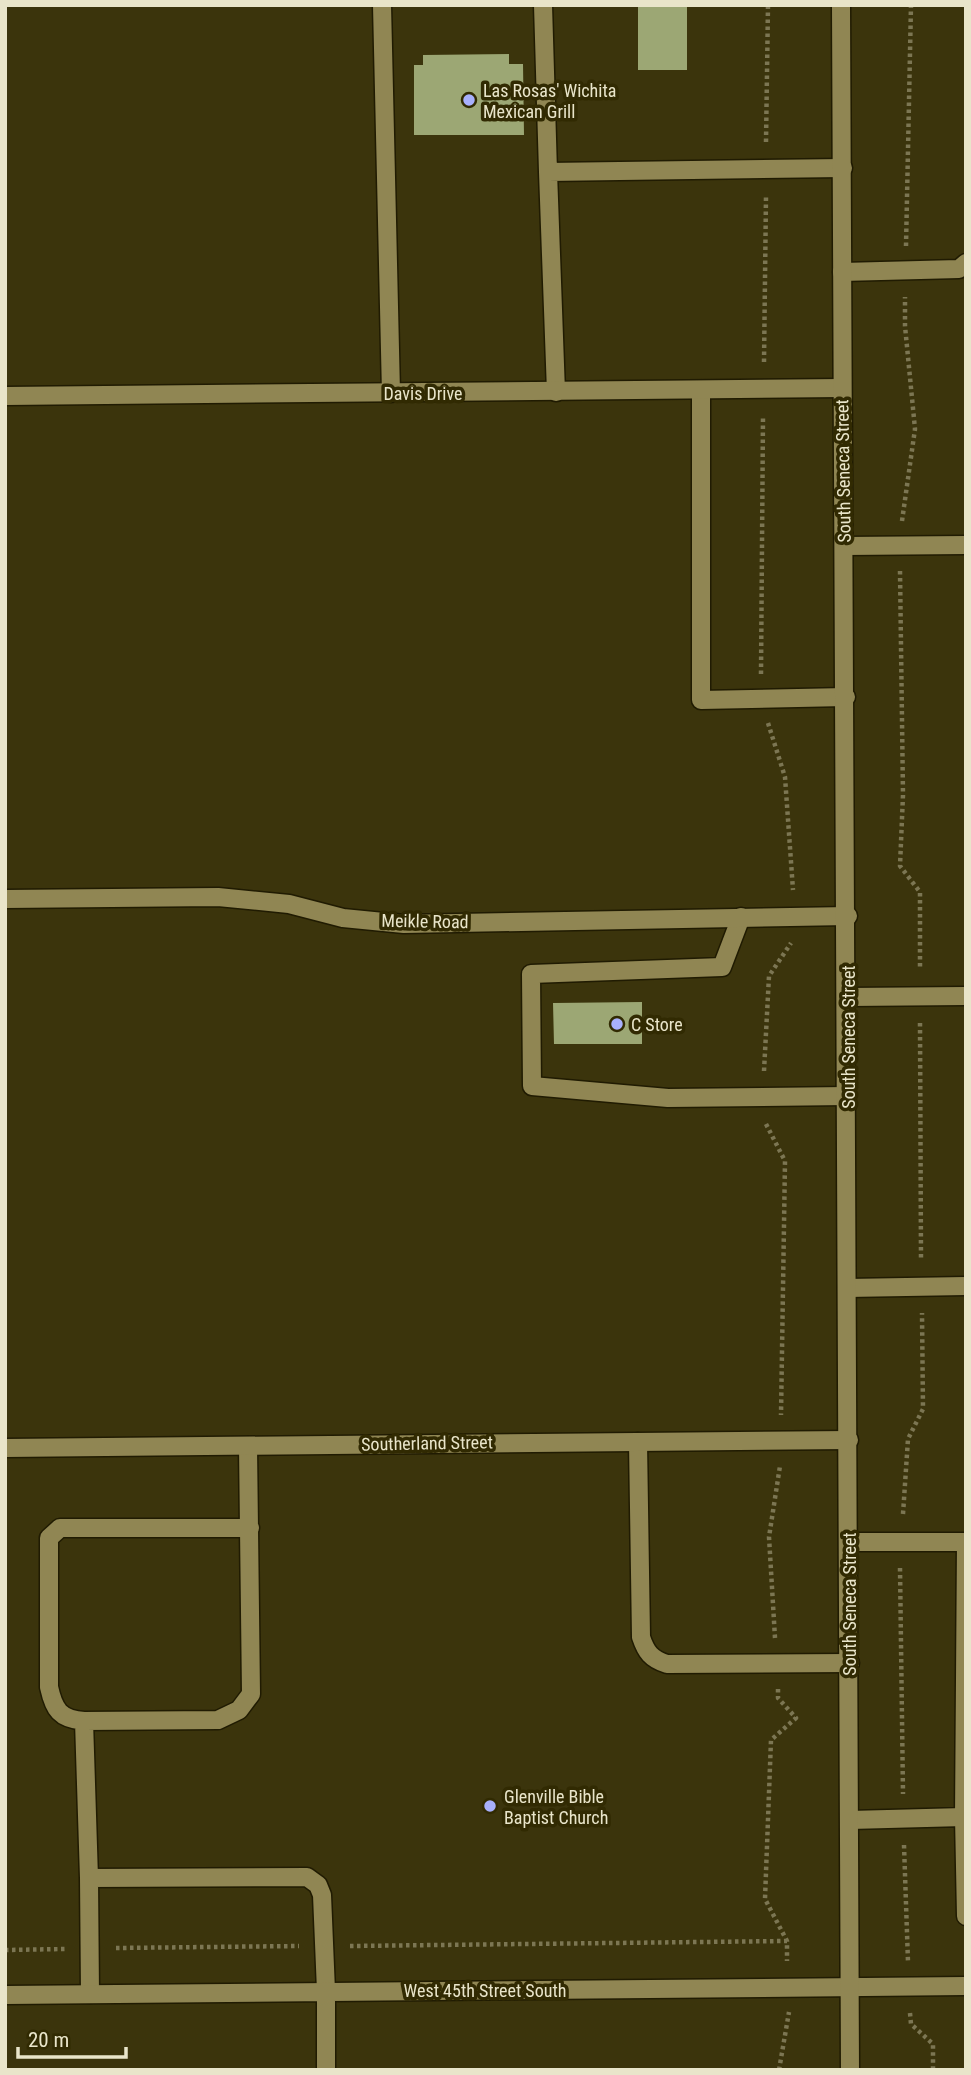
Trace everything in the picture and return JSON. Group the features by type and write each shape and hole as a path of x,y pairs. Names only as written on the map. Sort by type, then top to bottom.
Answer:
{"street":[{"path":"382,5 391,393"},
{"path":"543,5 556,392"},
{"name":"South Seneca Street","path":"841,5 848,916 850,2070"},
{"path":"548,172 842,167"},
{"path":"842,272 959,269 966,263"},
{"name":"Davis Drive","path":"5,396 701,391 842,387"},
{"path":"701,391 701,700 846,697"},
{"path":"845,546 966,545"},
{"name":"Meikle Road","path":"5,899 218,897 289,904 342,918 404,924 848,916"},
{"path":"741,917 722,967 530,974 532,1086 667,1098 847,1096"},
{"path":"848,997 966,996"},
{"path":"847,1288 966,1286"},
{"name":"Southerland Street","path":"5,1448 849,1440"},
{"path":"638,1441 641,1637 646,1652 667,1664 850,1663"},
{"path":"248,1446 250,1528 253,1666 251,1693 239,1710 218,1720 84,1721 66,1720 53,1708 49,1687 49,1538 60,1528 250,1528"},
{"path":"849,1542 966,1542 966,1916"},
{"path":"84,1721 90,1994"},
{"path":"850,1820 964,1817"},
{"path":"89,1878 307,1877 318,1885 322,1895 326,2070"},
{"name":"West 45th Street South","path":"5,1995 966,1986"}],"path":[{"path":"768,5 760,699 785,777 796,935 769,976 762,1116 785,1161 780,1477 769,1537 778,1698 796,1718 771,1740 765,1899 787,1941 789,2020 779,2070"},
{"path":"911,5 905,327 915,429 901,545 899,615 903,796 900,866 920,892 923,1409 908,1439 899,1584 911,2024 933,2044 933,2070"},
{"path":"5,1950 787,1941"}],"building":[{"path":"638,5 687,5 687,70 638,70"},
{"name":"Las Rosas' Wichita Mexican Grill","path":"509,54 509,64 523,64 524,135 414,135 414,65 423,65 423,55"},
{"path":"642,1002 642,1044 554,1044 553,1003"}],"place":[{"name":"Las Rosas' Wichita Mexican Grill","path":"469,100"},
{"name":"C Store","path":"617,1024"},
{"name":"Glenville Bible Baptist Church","path":"490,1806"}]}
